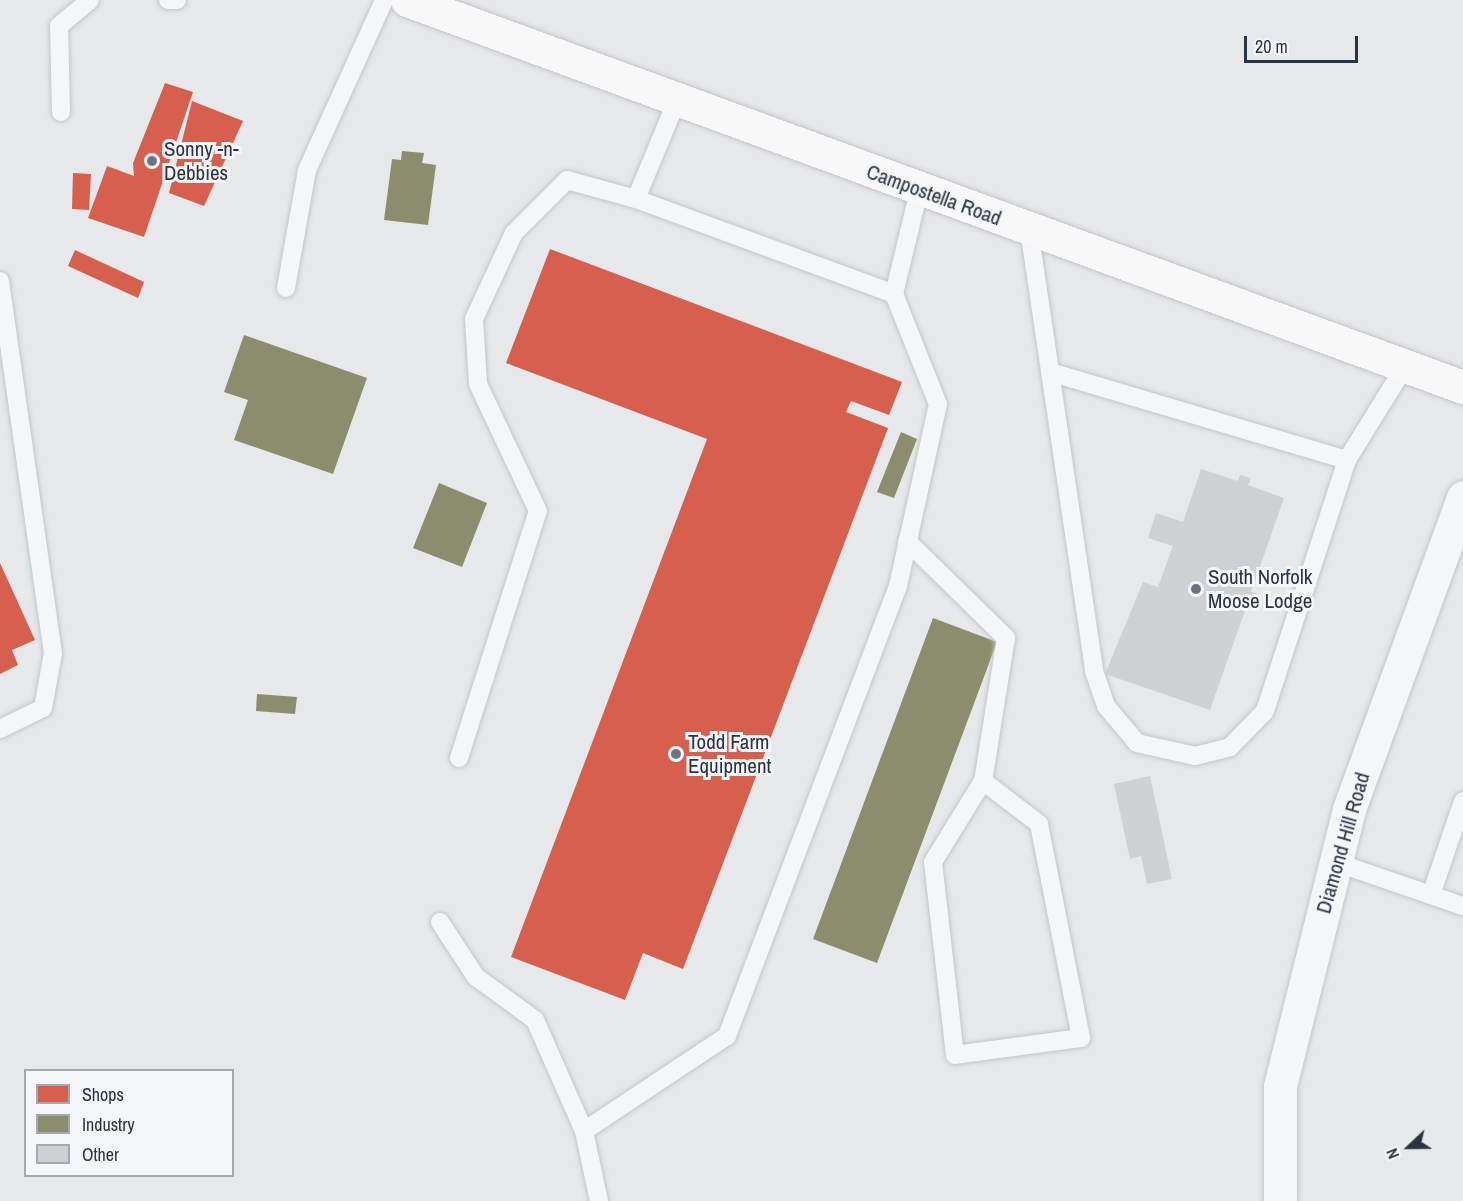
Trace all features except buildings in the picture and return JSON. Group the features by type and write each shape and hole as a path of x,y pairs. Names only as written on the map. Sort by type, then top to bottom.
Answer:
{"main road":[{"name":"Campostella Road","path":"406,0 919,191 1463,387"}],"street":[{"name":"Diamond Hill Road","path":"1280,1201 1280,1086 1335,862 1349,809 1463,497"}],"lane":[{"path":"60,112 59,26 90,0"},
{"path":"168,0 177,0"},
{"path":"286,288 307,170 384,0"},
{"path":"636,199 677,100"},
{"path":"459,758 538,511 478,384 474,319 514,233 567,180 636,199 894,294"},
{"path":"584,1131 727,1036 897,586 938,404 894,294 919,191"},
{"path":"1029,229 1094,671 1106,706 1137,743 1195,756 1222,749 1265,711 1347,460 1405,366"},
{"path":"0,281 53,653 43,708 0,729"},
{"path":"1050,372 1347,460"},
{"path":"908,541 1006,638 983,781 933,861 955,1055 1081,1038 1039,824 983,781"},
{"path":"1431,895 1463,801"},
{"path":"1335,862 1463,906"},
{"path":"440,922 476,977 535,1020 584,1131 599,1201"}],"place":[{"name":"Sonny -n- Debbies","path":"152,161"},
{"name":"South Norfolk Moose Lodge","path":"1196,589"},
{"name":"Todd Farm Equipment","path":"676,754"}]}
